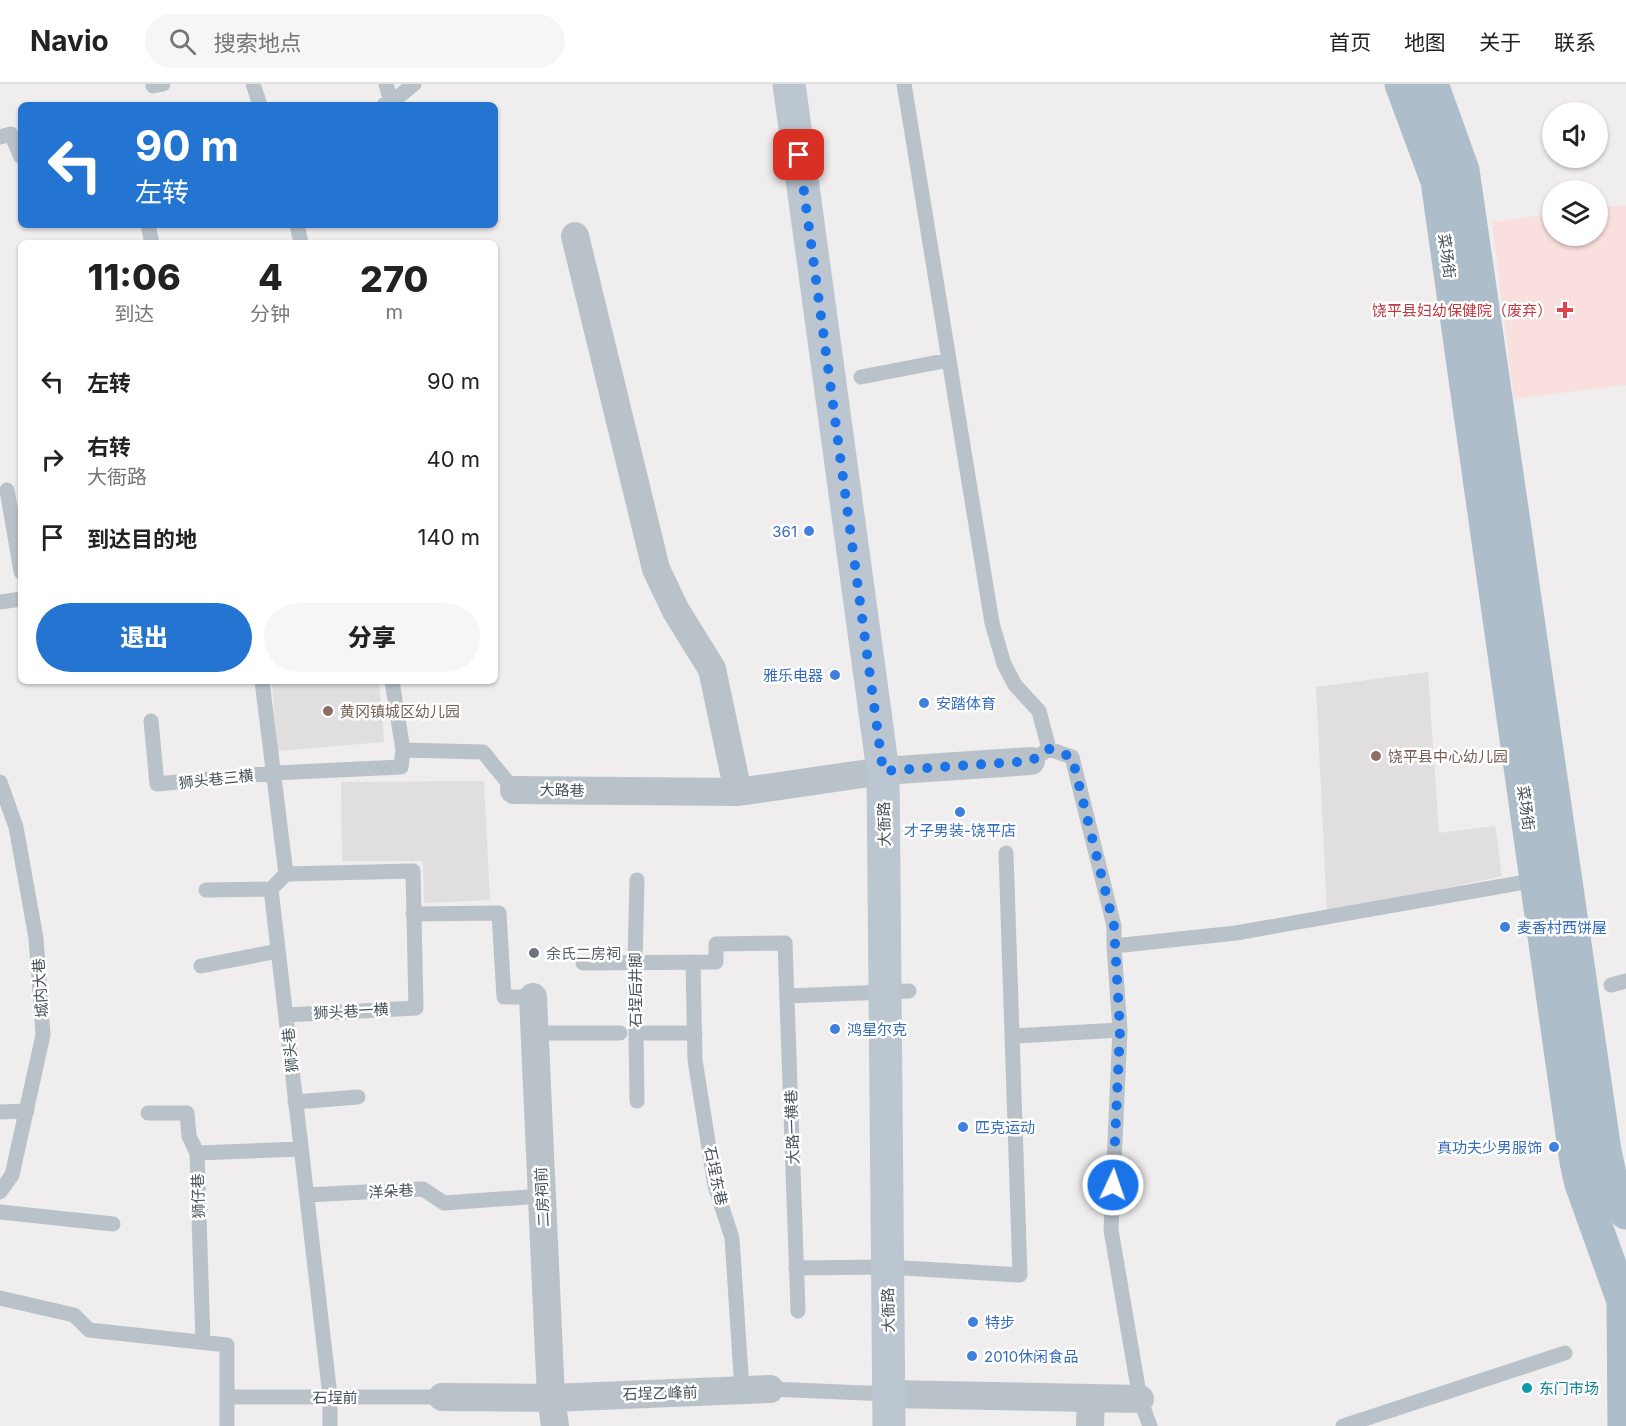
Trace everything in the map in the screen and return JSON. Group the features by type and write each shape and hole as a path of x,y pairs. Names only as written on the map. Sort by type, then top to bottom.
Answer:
{"main road":[{"name":"大衙路","path":"789,84 883,771 897,991 887,1267 889,1426"},
{"name":"菜场街","path":"1401,84 1437,181 1576,1162 1581,1185 1623,1300 1624,1426"},
{"name":"菜场街","path":"1432,84 1463,170 1605,1151 1610,1174 1626,1213"}],"street":[{"path":"575,236 656,569 676,611 712,669 738,792"},
{"name":"大路巷","path":"514,790 738,792 883,771 1040,755"},
{"name":"二房祠前","path":"533,997 551,1398 555,1426"},
{"name":"石埕乙峰前","path":"442,1397 551,1398 770,1389"},
{"path":"889,1394 1140,1399"},
{"path":"1090,1426 1091,1398"}],"lane":[{"path":"253,84 259,102"},
{"path":"386,84 387,102"},
{"path":"390,102 414,84"},
{"path":"904,84 992,622 1004,664 1015,685 1039,711 1040,755 1072,757 1114,926 1120,1030 1111,1230 1140,1399 1150,1426"},
{"path":"0,137 11,134 18,150"},
{"path":"861,377 949,360"},
{"path":"7,490 18,554"},
{"path":"0,602 18,599"},
{"path":"262,684 286,874"},
{"path":"393,684 404,750"},
{"name":"狮头巷三横","path":"151,721 157,784 274,773 401,767 404,750"},
{"name":"大路巷","path":"404,750 483,752 514,790"},
{"name":"城内大巷","path":"0,782 16,827 36,938 43,1035 12,1175 0,1192"},
{"path":"796,1268 887,1267 1020,1275 1014,1036 1006,853"},
{"path":"206,890 271,889 286,874 413,871 414,914 499,913 504,997 533,997"},
{"name":"石埕后井脚","path":"637,880 635,963 628,1033 637,1101"},
{"path":"1114,946 1236,933 1536,880"},
{"name":"狮头巷","path":"271,889 330,1396 330,1426"},
{"name":"狮头巷一横","path":"286,1015 416,1008 414,914"},
{"name":"大路一横巷","path":"693,962 716,962 716,944 785,943 798,1311"},
{"path":"201,966 278,951"},
{"path":"583,963 693,962"},
{"name":"石埕东巷","path":"693,962 695,1060 715,1186 732,1238 742,1390"},
{"path":"788,996 897,991"},
{"path":"1014,1036 1120,1030"},
{"path":"535,1033 695,1033"},
{"path":"295,1102 358,1097"},
{"path":"0,1112 27,1111"},
{"path":"148,1113 187,1113 189,1136 197,1153"},
{"name":"狮仔巷","path":"203,1342 197,1153 300,1149"},
{"name":"洋朵巷","path":"307,1195 423,1189 444,1203 542,1196"},
{"path":"0,1212 113,1224"},
{"path":"0,1298 74,1315 89,1330 227,1345 227,1426"},
{"path":"1343,1426 1565,1353"},
{"path":"770,1389 889,1394"},
{"name":"石埕前","path":"228,1397 442,1397"}],"shaded area":[{"name":"饶平县妇幼保健院（废弃）","path":"1626,205 1626,385 1514,399 1492,222 1542,215 1542,246 1608,246 1608,208"},
{"name":"饶平县中心幼儿园","path":"1428,672 1439,833 1495,826 1502,876 1327,914 1316,687"},
{"name":"黄冈镇城区幼儿园","path":"272,684 379,684 384,742 277,751"},
{"path":"484,781 490,900 424,903 423,861 342,861 341,782"}],"place":[{"name":"饶平县妇幼保健院（废弃）","path":"1565,310"},
{"name":"361","path":"809,531"},
{"name":"雅乐电器","path":"835,675"},
{"name":"安踏体育","path":"924,703"},
{"name":"黄冈镇城区幼儿园","path":"328,711"},
{"name":"饶平县中心幼儿园","path":"1376,756"},
{"name":"才子男装-饶平店","path":"960,812"},
{"name":"麦香村西饼屋","path":"1505,927"},
{"name":"余氏二房祠","path":"534,953"},
{"name":"鸿星尔克","path":"835,1029"},
{"name":"匹克运动","path":"963,1127"},
{"name":"真功夫少男服饰","path":"1554,1147"},
{"name":"特步","path":"973,1322"},
{"name":"2010休闲食品","path":"972,1356"},
{"name":"东门市场","path":"1527,1388"}],"route":[{"path":"799,155 883,771 1031,761 1049,749 1072,757 1114,926 1120,1030 1113,1185"}]}
